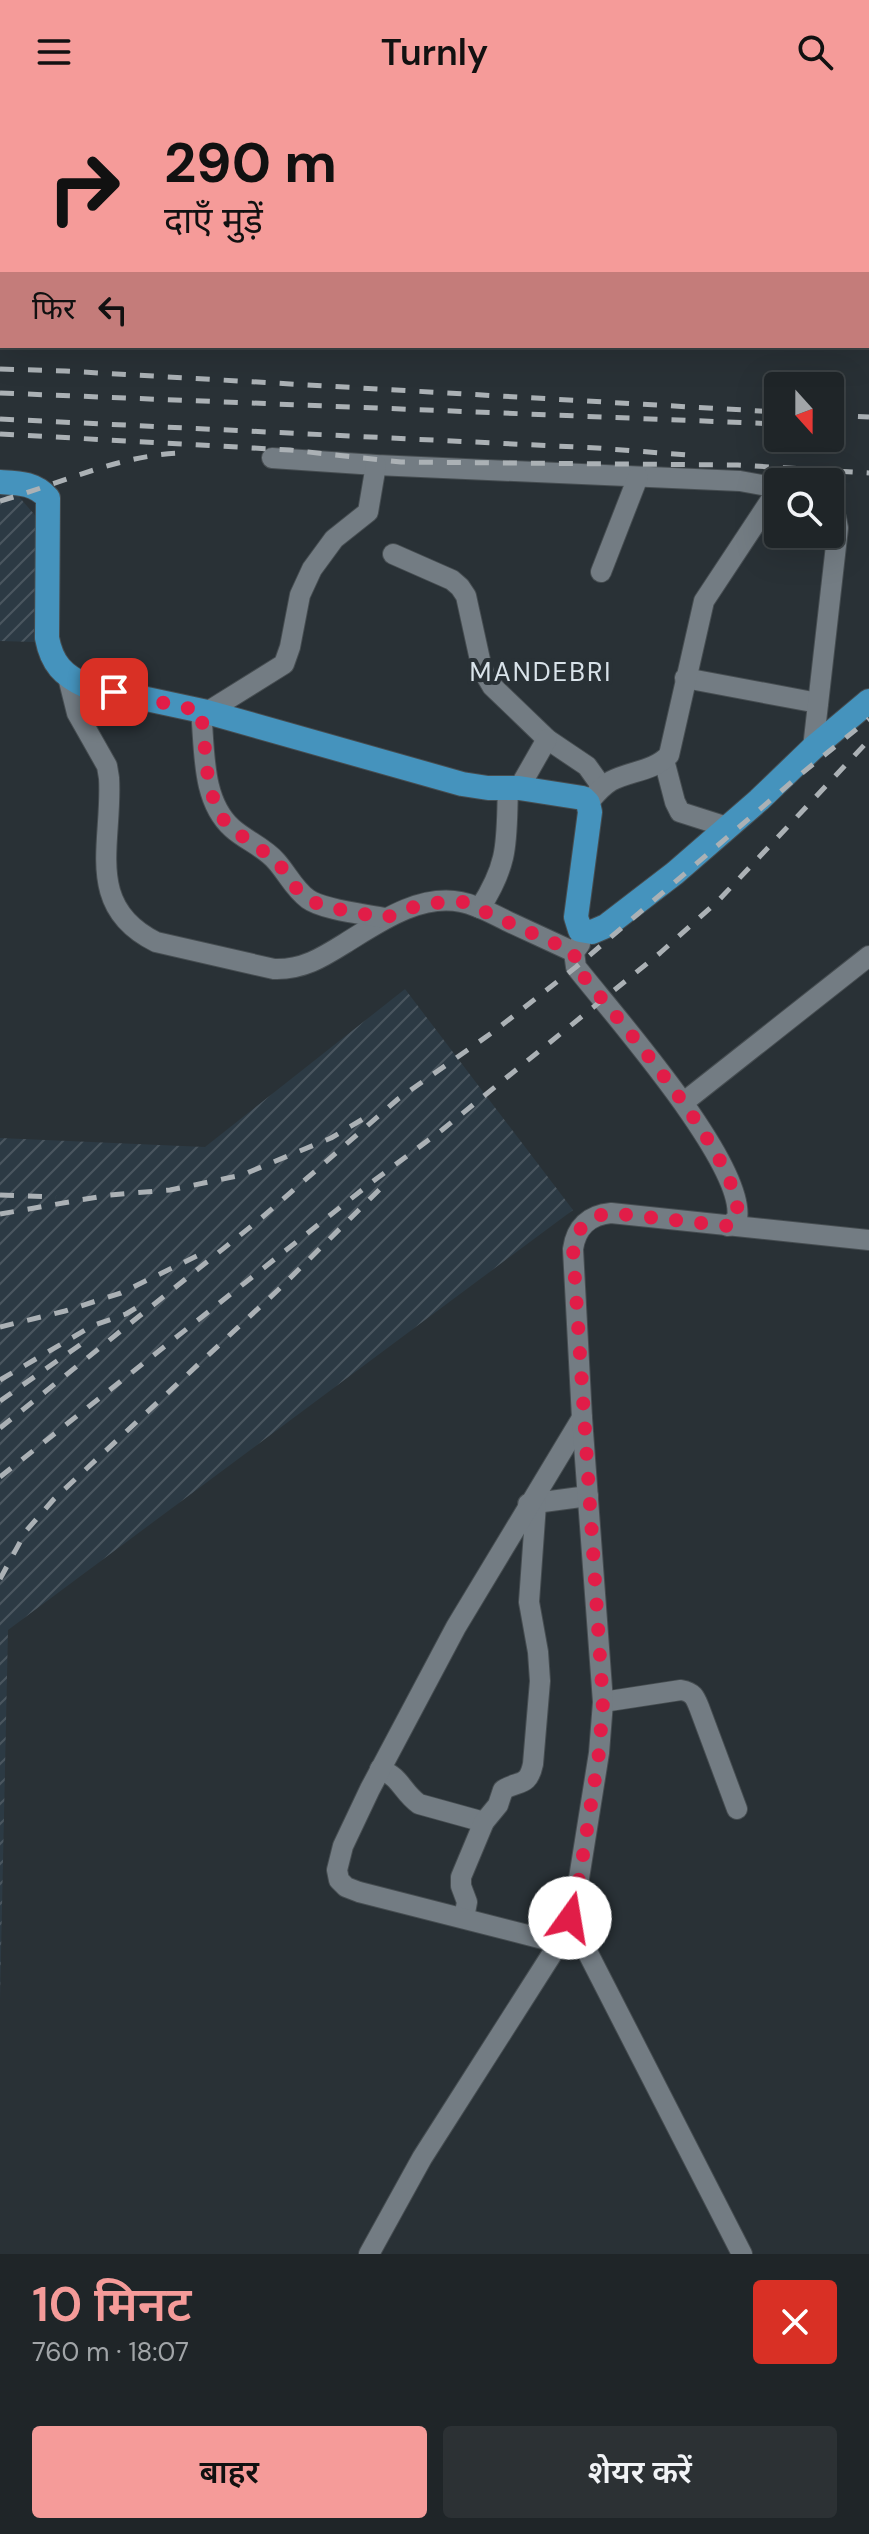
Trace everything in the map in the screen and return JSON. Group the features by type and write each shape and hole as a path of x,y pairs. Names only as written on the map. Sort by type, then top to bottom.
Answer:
{"main road":[{"path":"0,482 27,484 40,489 48,498 47,638 56,666 68,677 86,686 204,712 462,784 583,798 595,795 576,917 580,930 592,932 606,926 638,902 869,701"}],"street":[{"path":"272,458 740,481 764,486"},
{"path":"376,465 368,512 334,539 304,583 284,664 204,712 209,788 222,818 232,829 277,861 295,887 308,899 322,906 385,918"},
{"path":"601,572 638,477"},
{"path":"393,554 452,580 460,587 466,596 482,669 492,686 547,739 587,766 595,795 621,777 664,760 669,755 704,601 764,510"},
{"path":"813,748 836,548"},
{"path":"68,677 77,713 107,766 106,881 126,921 139,933 171,945 290,970 306,966 385,918 407,909 429,903 463,902 574,952"},
{"path":"685,678 818,703"},
{"path":"480,908 497,879 506,851 513,788 547,739"},
{"path":"664,760 680,812 727,827"},
{"path":"592,932 574,952 576,967 684,1102 708,1141 732,1189 738,1213 737,1219 728,1226"},
{"path":"684,1102 869,956"},
{"path":"369,2254 422,2158 559,1943 570,1918 580,1874 599,1753 603,1702 573,1249 579,1228 600,1214 611,1213 869,1240"},
{"path":"559,1943 359,1892 346,1887 339,1880 337,1870 343,1846 380,1769 456,1627 582,1418"},
{"path":"532,1504 588,1496"},
{"path":"464,1918 467,1902 460,1882 484,1822 498,1805 503,1790 526,1781 533,1764 540,1681 529,1602 532,1504"},
{"path":"603,1702 689,1691 695,1697 737,1809"},
{"path":"380,1769 396,1777 419,1804 484,1822"},
{"path":"570,1918 742,2254"}],"shaded area":[{"path":"0,490 14,491 40,521 34,642 0,641"},
{"path":"405,989 573,1210 8,1630 0,2000 0,1138 205,1147"}],"railway":[{"path":"0,369 764,411"},
{"path":"0,393 764,423"},
{"path":"844,416 869,417"},
{"path":"0,419 687,455"},
{"path":"0,434 290,450 401,462 738,465 869,473"},
{"path":"0,501 112,465 182,453"},
{"path":"0,1428 259,1220 398,1099 493,1032 576,967 869,719"},
{"path":"0,1477 442,1130 660,953 718,901 869,740"},
{"path":"0,1214 109,1195 170,1190 242,1175 331,1138 363,1119"},
{"path":"0,1579 26,1531 54,1499 278,1290 381,1188"},
{"path":"0,1195 56,1197"},
{"path":"0,1327 121,1293 209,1250"},
{"path":"0,1380 92,1326 141,1305"},
{"path":"0,1401 84,1342"}],"district":[{"name":"MANDEBRI","path":"541,672"}],"route":[{"path":"114,692 201,711 209,788 222,818 232,829 277,861 295,887 308,899 322,906 385,918 429,903 463,902 574,952 576,967 684,1102 713,1149 732,1189 738,1213 737,1219 728,1226 611,1213 589,1220 579,1228 575,1238 573,1249 582,1418 603,1702 599,1753 570,1918"}]}
